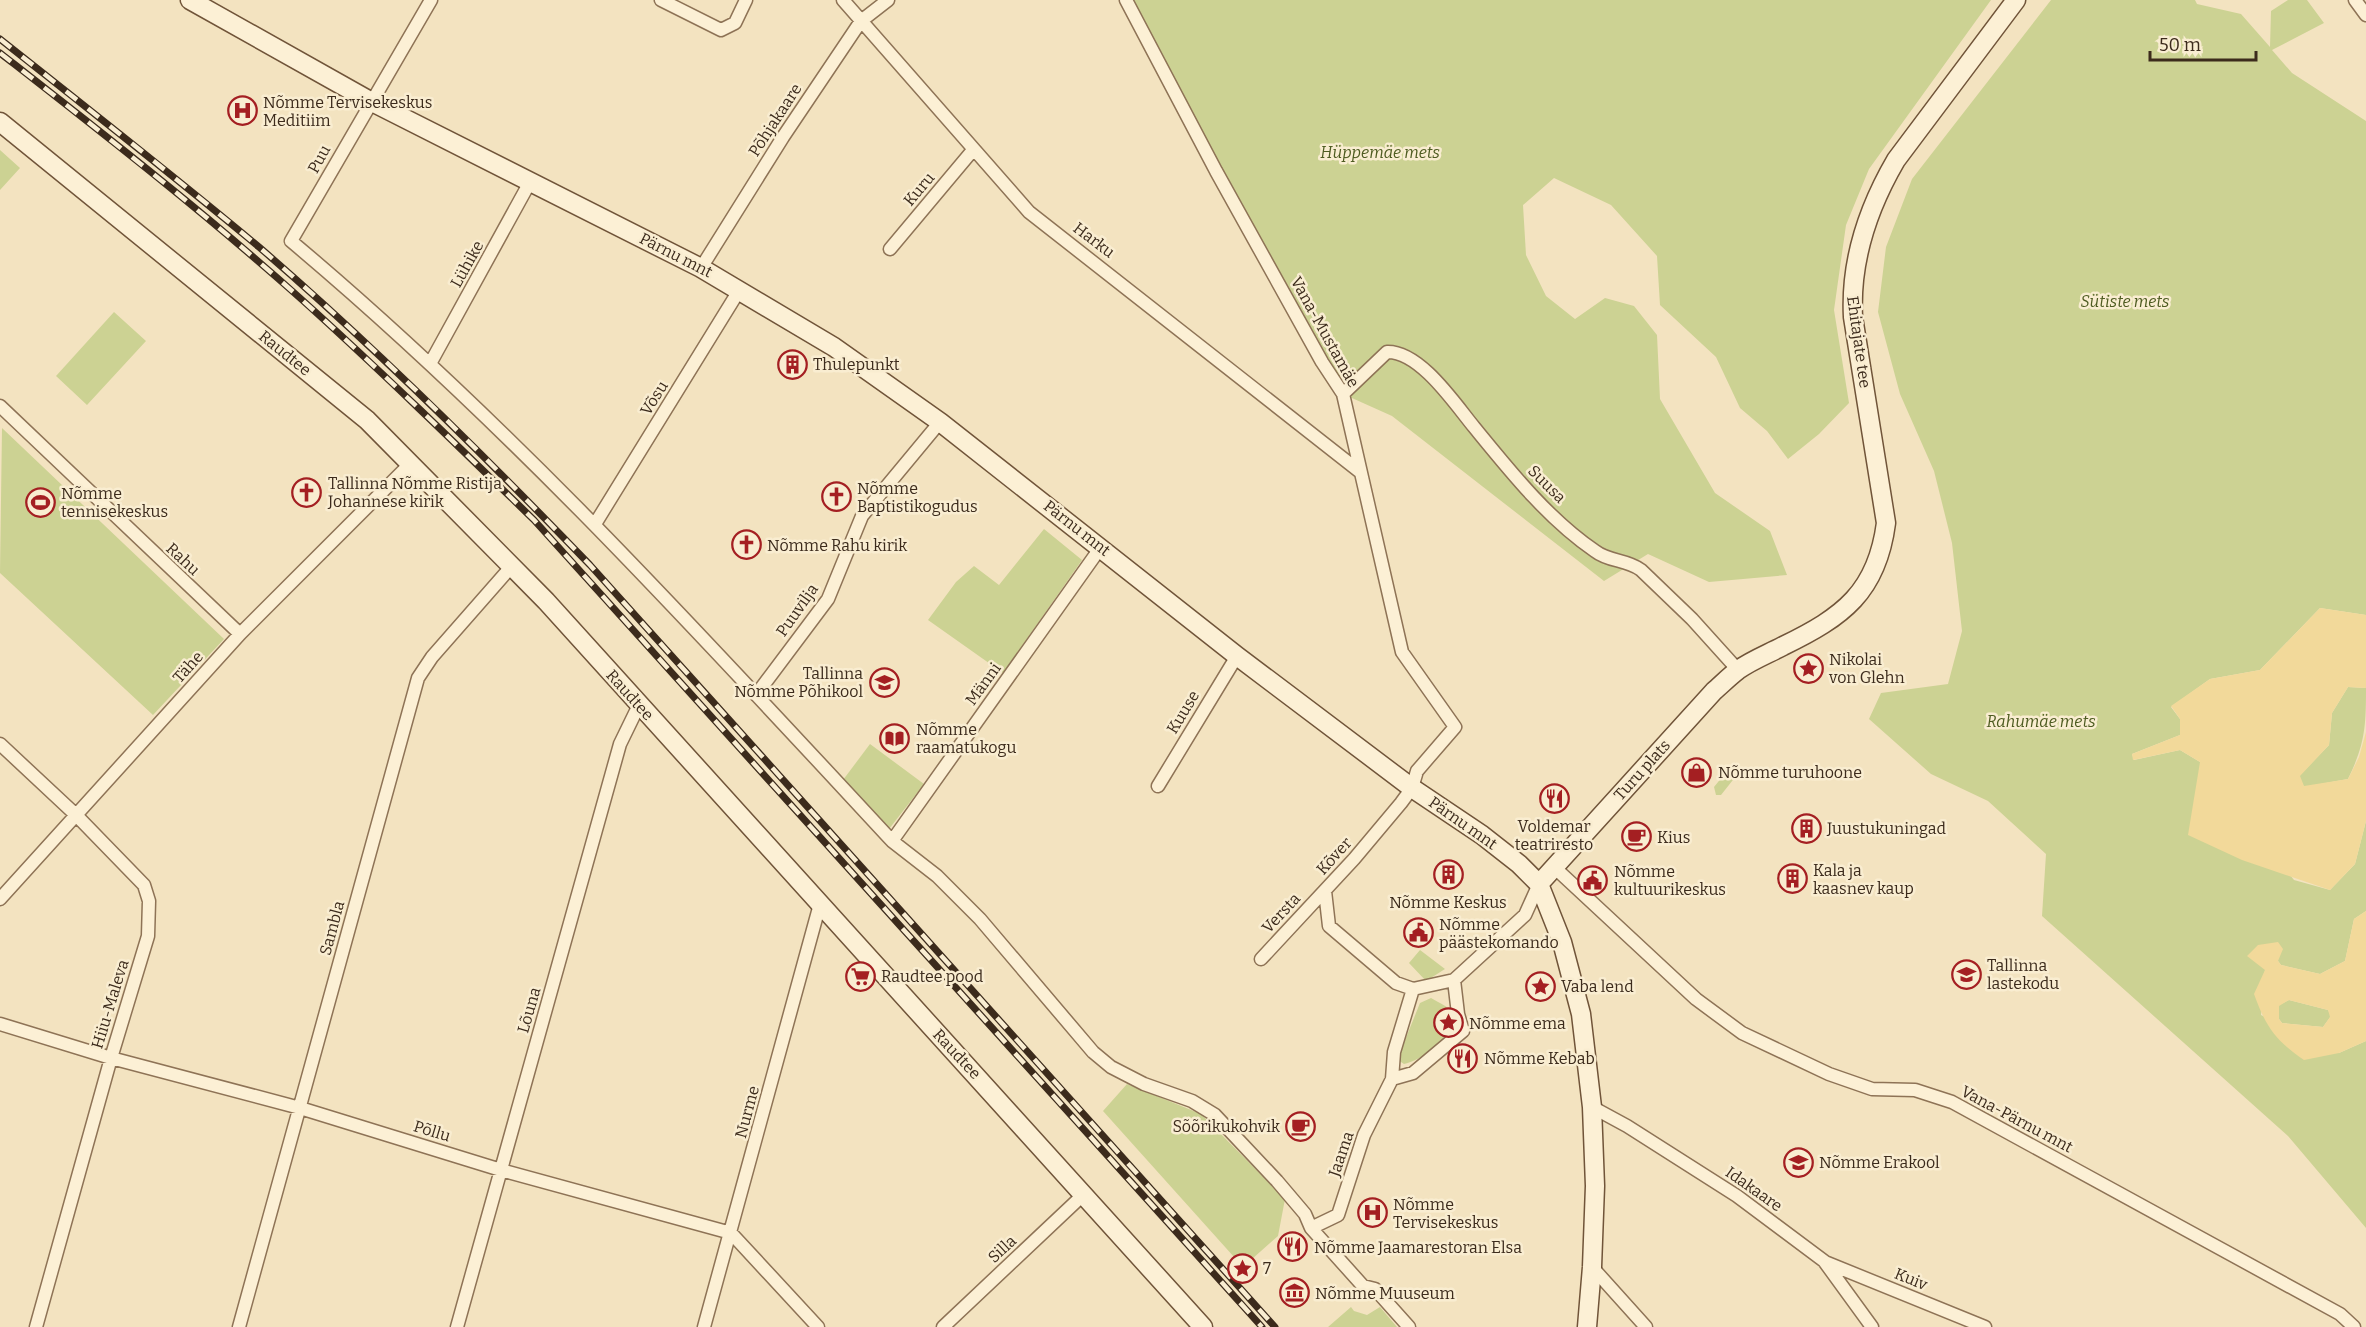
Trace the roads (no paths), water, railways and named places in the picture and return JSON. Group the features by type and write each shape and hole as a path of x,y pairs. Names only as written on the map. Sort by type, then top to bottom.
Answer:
{"main road":[{"name":"Pärnu mnt","path":"190,0 370,101 740,289 844,353 939,422 1237,656 1412,788 1482,835 1519,864 1539,884 1562,942 1581,1014 1592,1107 1595,1186 1587,1327"},
{"name":"Ehitajate tee","path":"1744,666 1807,634 1846,609 1860,594 1878,562 1886,523 1853,317 1852,289 1858,250 1880,188 1896,160 2016,0"},
{"name":"Raudtee","path":"0,122 367,420 546,601 1203,1327"},
{"name":"Turu plats","path":"1539,884 1714,691 1744,666"}],"street":[{"name":"Puu","path":"431,0 370,101 291,241 432,362"},
{"path":"661,0 721,30 735,23 746,0"},
{"name":"Harku","path":"843,0 1029,212 1359,471"},
{"name":"Põhjakaare","path":"701,268 783,137 861,21 888,0"},
{"name":"Vana-Mustamäe","path":"1126,0 1233,201 1322,362 1343,394 1402,652 1455,727 1417,771 1412,788"},
{"name":"Kuru","path":"890,249 973,150"},
{"name":"Lühike","path":"432,362 530,182"},
{"name":"Võsu","path":"595,524 740,289"},
{"name":"Suusa","path":"1343,394 1387,352 1406,356 1435,379 1517,479 1574,534 1597,553 1632,564 1641,570 1744,666"},
{"path":"432,362 595,524 892,841 937,876 980,920 1094,1052 1111,1067 1143,1084 1192,1101 1215,1115 1316,1225 1363,1286 1376,1289 1409,1327"},
{"name":"Rahu","path":"0,406 163,564 240,634"},
{"name":"Puuvilja","path":"756,694 828,599 862,516 939,422"},
{"name":"Tähe","path":"0,899 240,634 409,465"},
{"name":"Männi","path":"892,841 1101,547"},
{"name":"Sambla","path":"239,1327 418,678 432,657 511,567"},
{"name":"Kuuse","path":"1158,786 1237,656"},
{"name":"Lõuna","path":"457,1327 620,744 639,705"},
{"name":"Hiiu-Maleva","path":"0,744 76,815 144,885 150,901 148,936 111,1058 36,1327"},
{"name":"Kõver","path":"1412,788 1324,891 1329,926 1396,983 1413,989"},
{"name":"Vana-Pärnu mnt","path":"1554,867 1696,999 1742,1033 1829,1074 1872,1089 1915,1090 1952,1102 2340,1314 2354,1327"},
{"path":"1413,989 1454,980 1525,915 1539,884"},
{"name":"Versta","path":"1261,959 1324,891"},
{"name":"Nurme","path":"704,1327 819,904"},
{"path":"1392,1079 1413,1072 1463,1031 1458,1014 1454,980"},
{"name":"Jaama","path":"1316,1225 1338,1215 1364,1135 1392,1079 1394,1052 1413,989"},
{"name":"Põllu","path":"0,1024 111,1058 300,1108 501,1170 731,1233"},
{"name":"Idakaare","path":"1592,1107 1628,1126 1737,1196 1824,1261 1872,1327"},
{"name":"Silla","path":"943,1327 1083,1195"},
{"path":"731,1233 818,1327"},
{"name":"Kuiv","path":"1824,1261 1985,1327"},
{"path":"1592,1267 1646,1327"}],"railway":[{"path":"0,39 259,247 387,363 510,483 590,565 1275,1327"},
{"path":"0,53 152,173 264,266 389,380 534,520 1262,1327"}],"place":[{"name":"Nõmme Tervisekeskus Meditiim","path":"242,111"},
{"name":"Thulepunkt","path":"792,364"},
{"name":"Tallinna Nõmme Ristija Johannese kirik","path":"307,492"},
{"name":"Nõmme Baptistikogudus","path":"836,497"},
{"name":"Nõmme tennisekeskus","path":"40,502"},
{"name":"Nõmme Rahu kirik","path":"746,545"},
{"name":"Nikolai von Glehn","path":"1808,668"},
{"name":"Tallinna Nõmme Põhikool","path":"884,682"},
{"name":"Nõmme raamatukogu","path":"895,738"},
{"name":"Nõmme turuhoone","path":"1697,772"},
{"name":"Voldemar teatriresto","path":"1554,798"},
{"name":"Juustukuningad","path":"1806,828"},
{"name":"Kius","path":"1636,837"},
{"name":"Nõmme Keskus","path":"1448,874"},
{"name":"Kala ja kaasnev kaup","path":"1792,879"},
{"name":"Nõmme kultuurikeskus","path":"1593,880"},
{"name":"Nõmme päästekomando","path":"1418,933"},
{"name":"Tallinna lastekodu","path":"1966,974"},
{"name":"Raudtee pood","path":"860,976"},
{"name":"Vaba lend","path":"1540,986"},
{"name":"Nõmme ema","path":"1448,1023"},
{"name":"Nõmme Kebab","path":"1463,1058"},
{"name":"Sõõrikukohvik","path":"1301,1126"},
{"name":"Nõmme Erakool","path":"1798,1162"},
{"name":"Nõmme Tervisekeskus","path":"1372,1213"},
{"name":"Nõmme Jaamarestoran Elsa","path":"1293,1247"},
{"name":"7","path":"1242,1268"},
{"name":"Nõmme Muuseum","path":"1294,1293"}],"park label":[{"name":"Hüppemäe mets","path":"1380,152"},
{"name":"Sütiste mets","path":"2125,301"},
{"name":"Rahumäe mets","path":"2041,721"}]}
